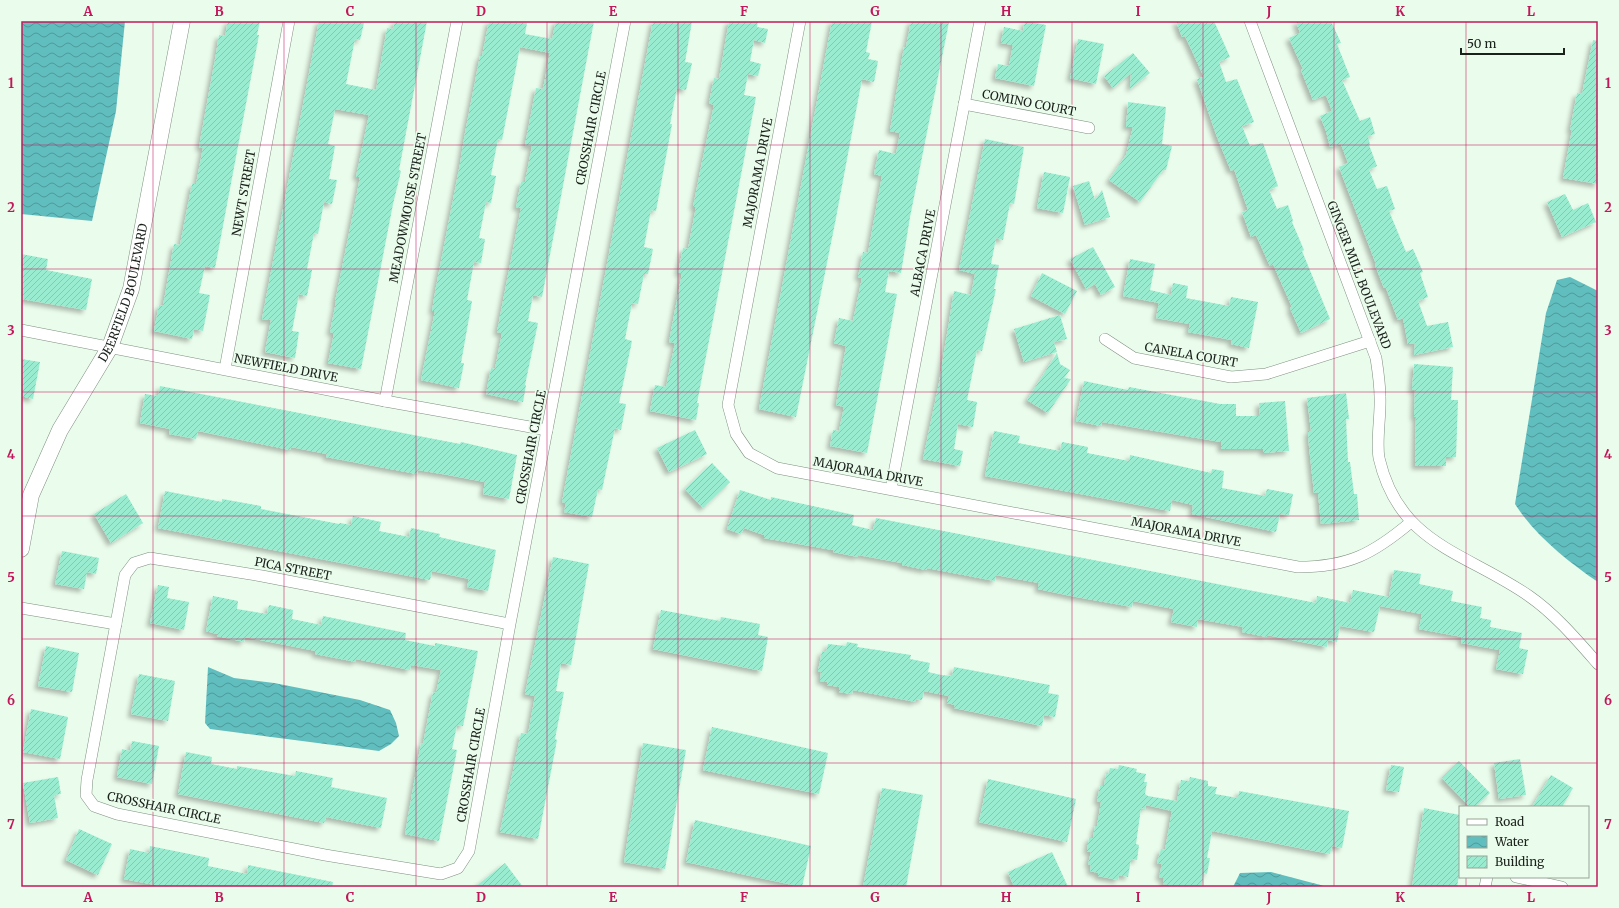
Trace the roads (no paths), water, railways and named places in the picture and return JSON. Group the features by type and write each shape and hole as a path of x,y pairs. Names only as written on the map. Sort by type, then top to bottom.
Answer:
{"street":[{"name":"DEERFIELD BOULEVARD","path":"21,549 31,495 60,430 110,347 131,289 182,21"},
{"name":"NEWT STREET","path":"225,369 289,21"},
{"name":"MEADOWMOUSE STREET","path":"385,401 457,21"},
{"name":"CROSSHAIR CIRCLE","path":"116,624 87,780 86,795 94,806 133,817 325,854 442,874 458,868 469,851 510,624 625,21"},
{"name":"MAJORAMA DRIVE","path":"800,21 728,405 736,434 749,453 777,468 1298,567 1320,567 1361,557 1392,538 1411,522"},
{"name":"ALBACA DRIVE","path":"891,489 980,21"},
{"name":"GINGER MILL BOULEVARD","path":"1250,21 1376,358 1380,396 1379,456 1387,485 1411,522 1438,545 1529,596 1570,632 1598,664"},
{"name":"COMINO COURT","path":"964,104 1089,128"},
{"name":"NEWFIELD DRIVE","path":"21,330 385,401 547,430"},
{"name":"CANELA COURT","path":"1105,339 1134,358 1232,377 1266,374 1370,341"},
{"name":"PICA STREET","path":"116,624 125,575 134,563 150,558 262,576 510,624"},
{"path":"21,608 116,624"},
{"path":"1521,878 1562,887"}],"water":[{"path":"21,21 125,21 116,111 92,221 21,214"},
{"path":"1570,277 1598,291 1598,582 1552,547 1532,526 1515,504 1546,313 1557,280"},
{"path":"208,667 234,678 274,683 360,700 390,710 396,723 399,736 391,744 379,751 210,729 205,723"},
{"path":"1271,872 1328,887 1233,887 1240,873"}]}
